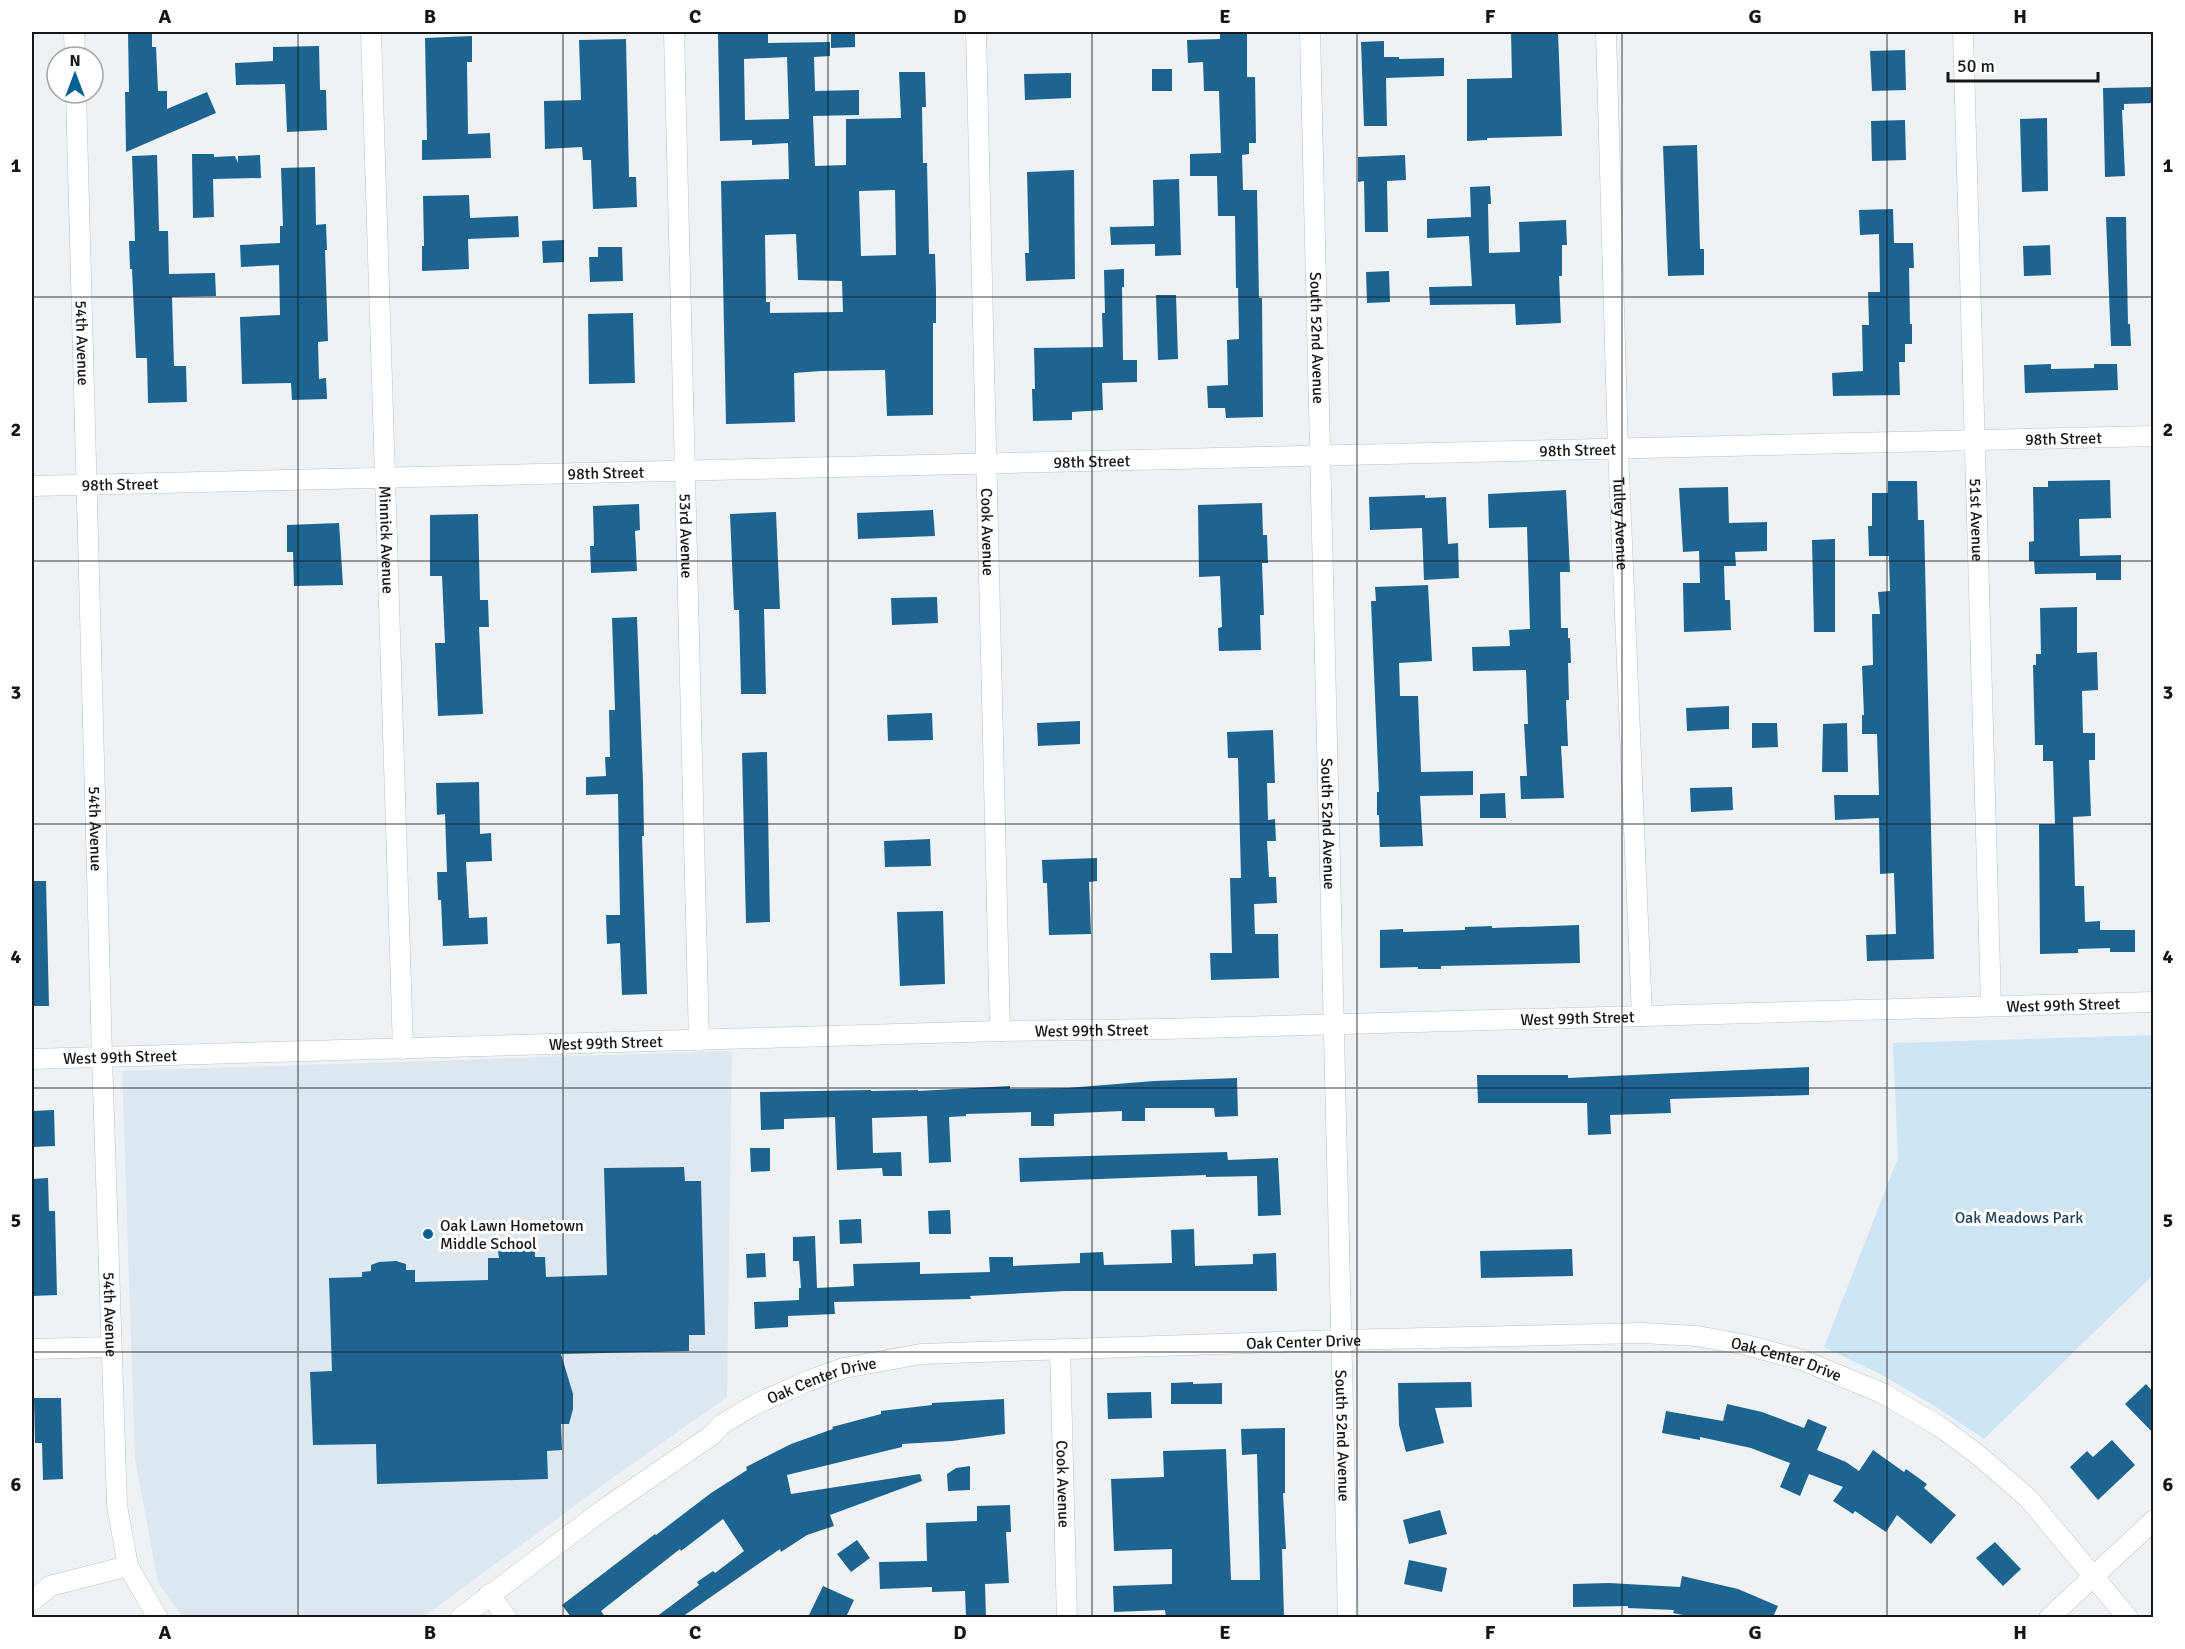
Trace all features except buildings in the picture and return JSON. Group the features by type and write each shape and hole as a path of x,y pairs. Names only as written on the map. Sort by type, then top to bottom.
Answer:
{"street":[{"name":"Minnick Avenue","path":"371,32 404,1049"},
{"name":"53rd Avenue","path":"674,32 699,1041"},
{"name":"Cook Avenue","path":"976,32 1000,1031"},
{"name":"South 52nd Avenue","path":"1310,32 1348,1617"},
{"name":"Tulley Avenue","path":"1606,32 1618,449 1642,1016"},
{"name":"51st Avenue","path":"1963,32 1991,1006"},
{"name":"54th Avenue","path":"76,105 111,1347 117,1506 128,1566"},
{"name":"98th Street","path":"32,486 2154,436"},
{"name":"West 99th Street","path":"32,1059 1000,1031 1163,1029 2154,1002"},
{"name":"Oak Center Drive","path":"460,1617 600,1512 712,1436 722,1424 756,1404 844,1368 921,1354 1642,1333 1708,1338 1742,1344 1802,1360 1882,1393 1939,1425 2028,1498 2128,1617"},
{"path":"32,1349 111,1347"},
{"name":"Cook Avenue","path":"1060,1350 1067,1617"},
{"path":"2049,1617 2154,1520"},
{"path":"32,1601 50,1586 128,1566 158,1617"},
{"path":"489,1594 507,1617"}],"shaded area":[{"name":"Oak Lawn Hometown Middle School","path":"732,1051 727,1397 423,1617 183,1617 158,1583 135,1458 122,1071"}],"green space":[{"name":"Oak Meadows Park","path":"2153,1035 2153,1275 1984,1439 1882,1375 1824,1347 1898,1158 1893,1043"}],"place":[{"name":"Oak Lawn Hometown Middle School","path":"428,1234"}]}
